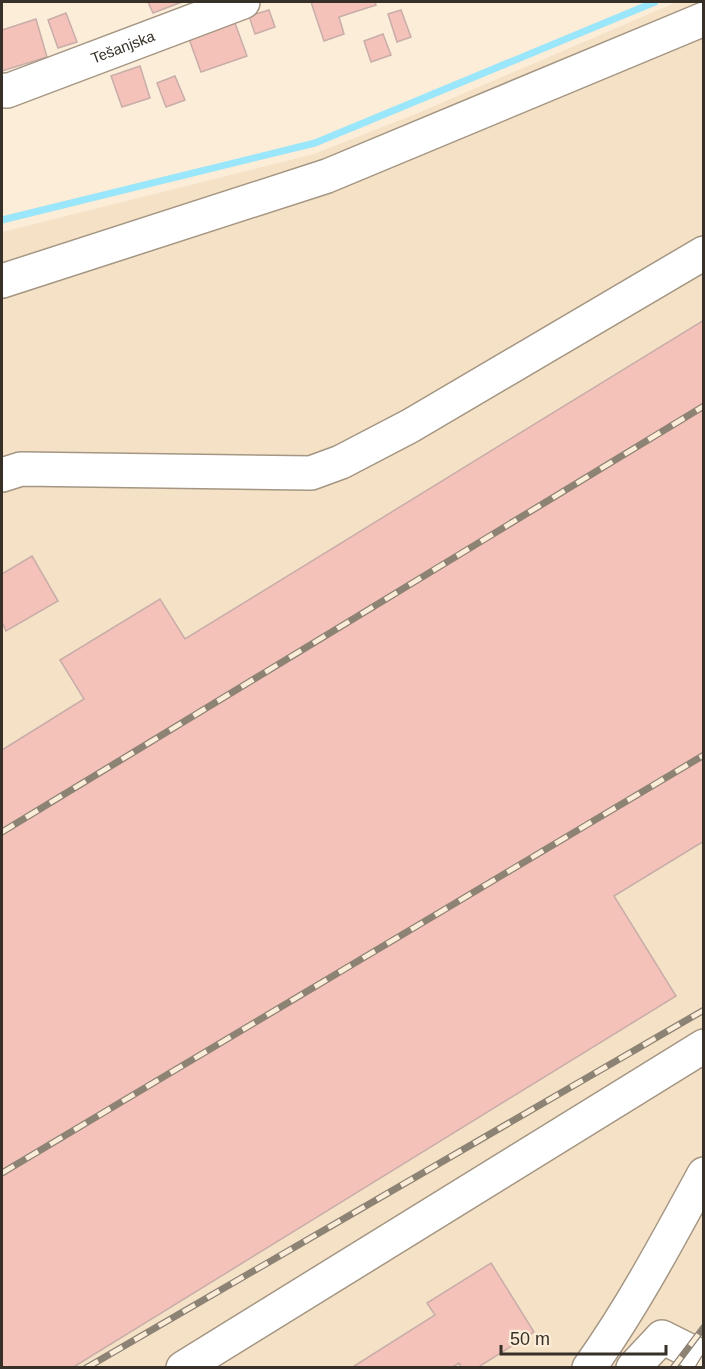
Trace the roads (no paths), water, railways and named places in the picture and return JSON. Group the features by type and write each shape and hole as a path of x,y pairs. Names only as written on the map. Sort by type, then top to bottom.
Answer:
{"street":[{"name":"Tešanjska","path":"2,90 7,91 243,2"},
{"path":"2,281 327,176 704,20"},
{"path":"2,475 21,469 311,473 341,462 410,426 704,253"},
{"path":"183,1368 704,1046"},
{"path":"589,1368 631,1305 704,1174"},
{"path":"633,1368 662,1337 704,1358"}],"waterway":[{"path":"2,220 315,143 655,2"}],"railway":[{"path":"2,832 704,406"},
{"path":"2,1173 704,755"},
{"path":"86,1368 704,1010"},
{"path":"673,1368 704,1327"},
{"path":"698,1368 704,1358"}]}
